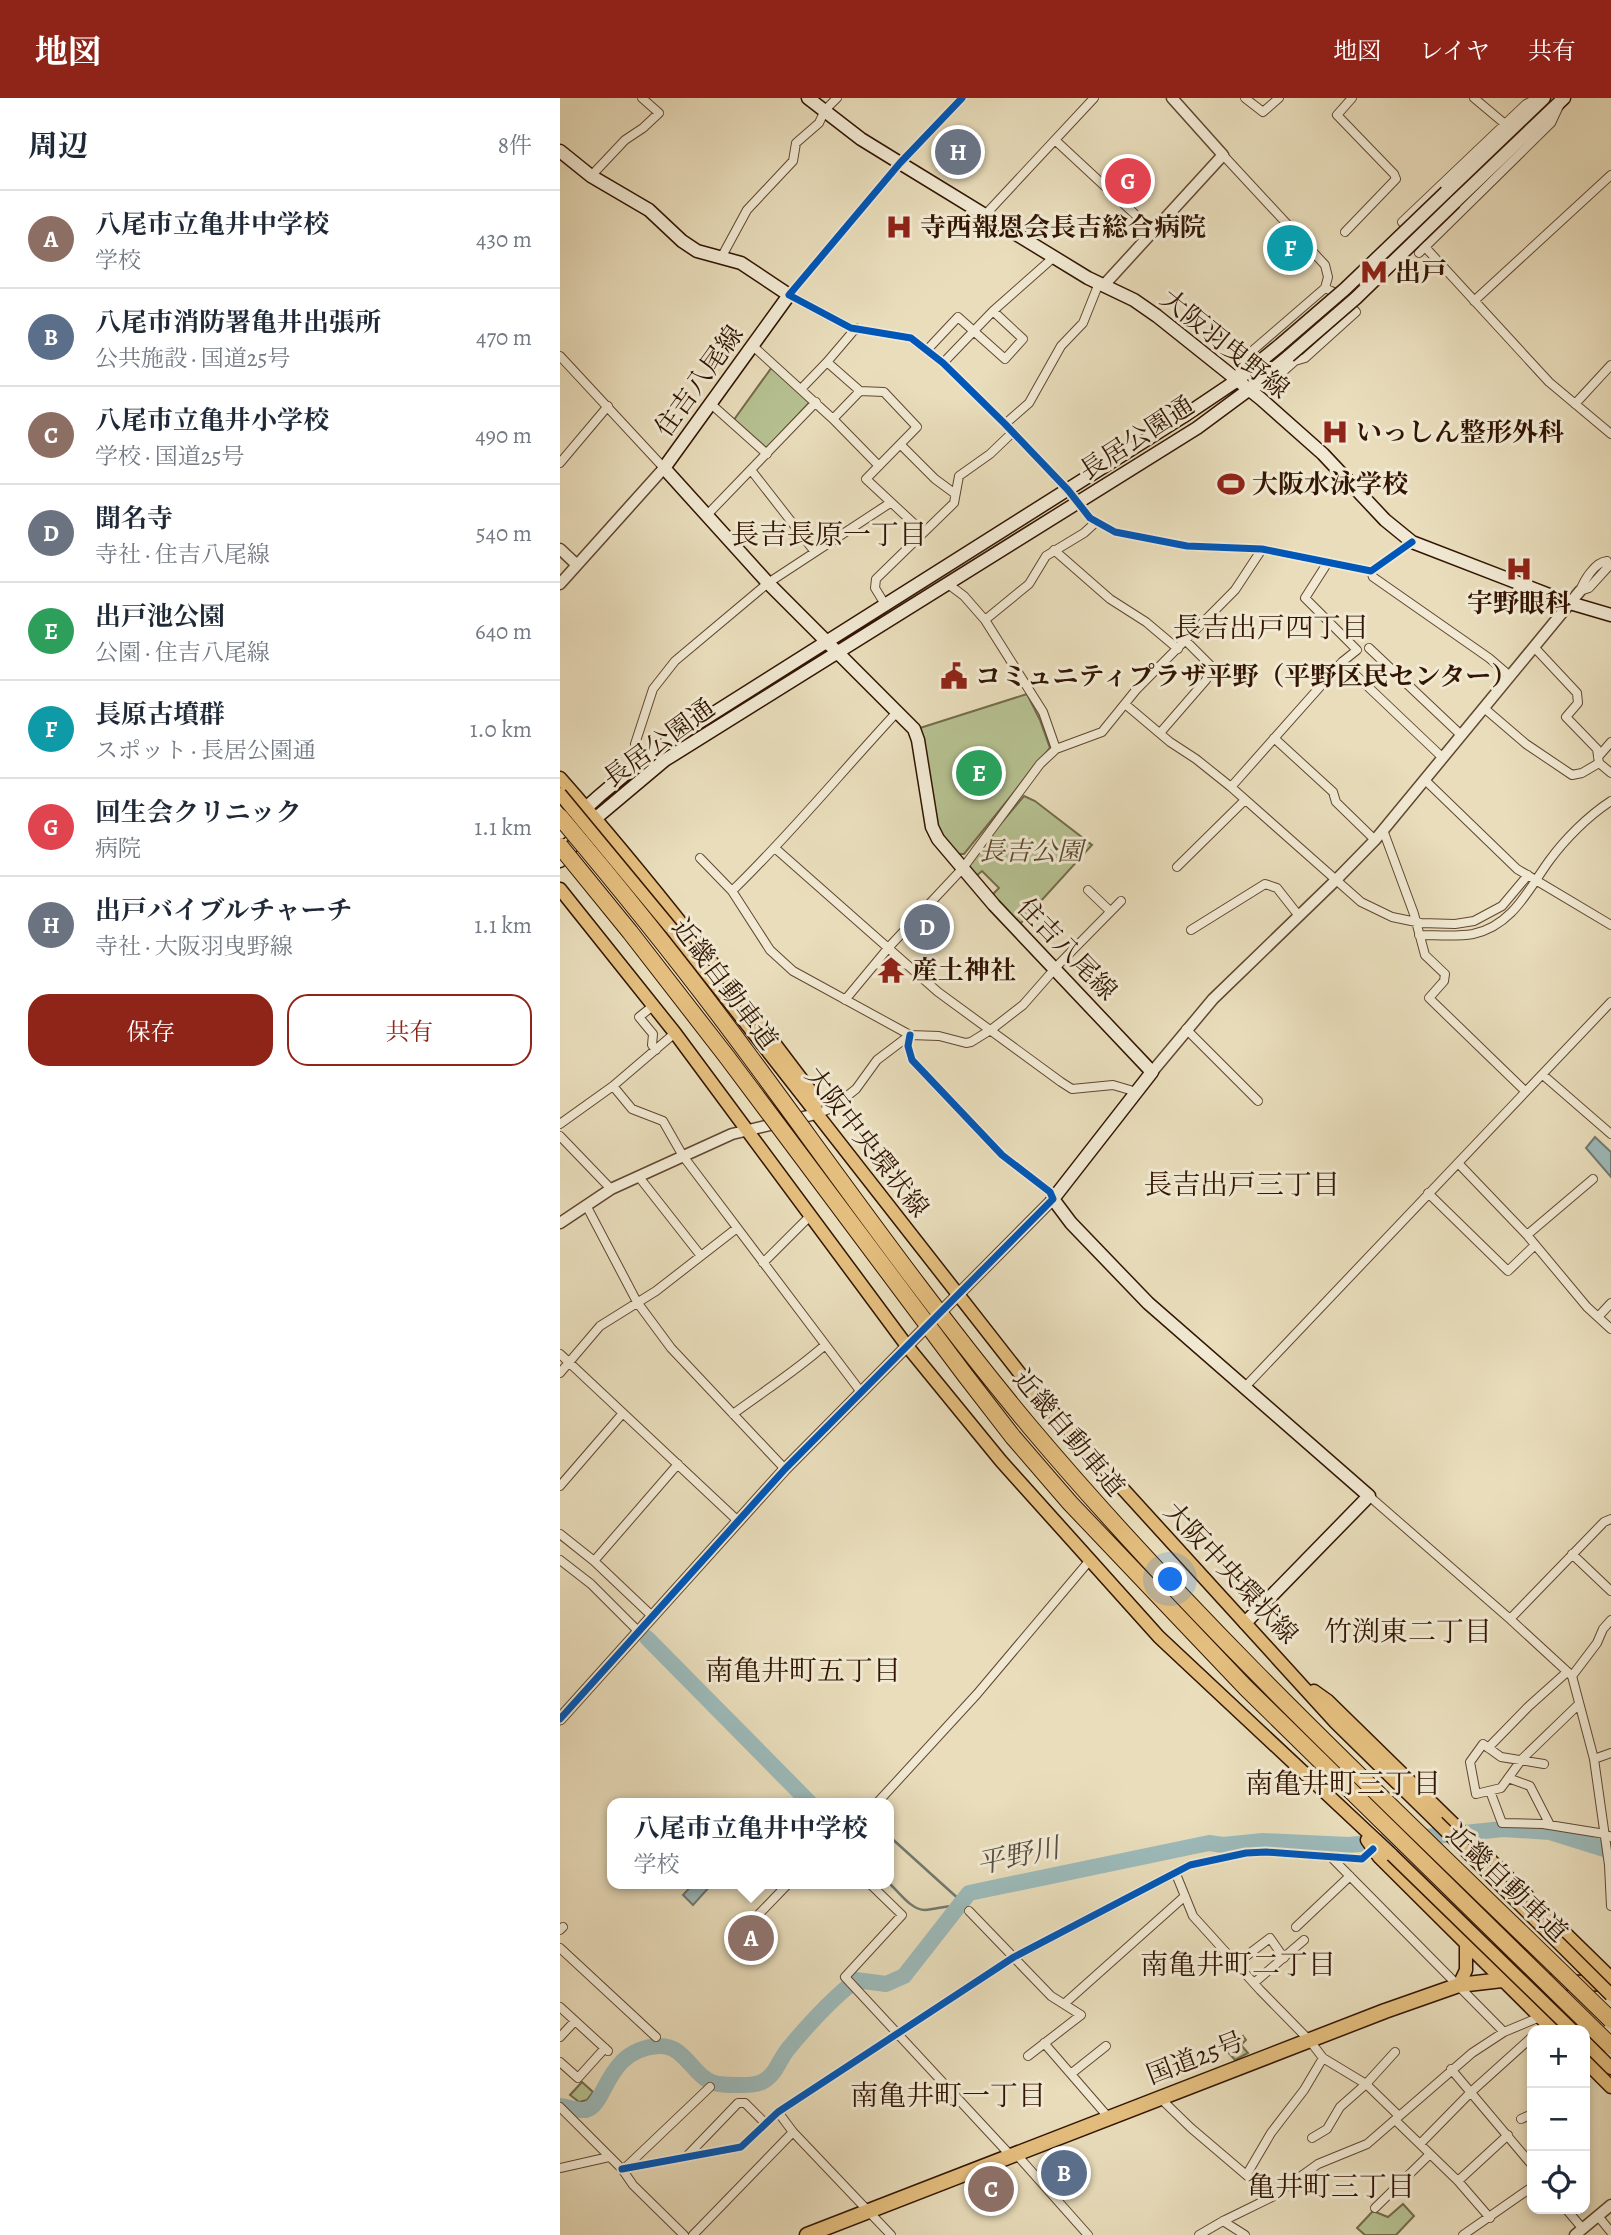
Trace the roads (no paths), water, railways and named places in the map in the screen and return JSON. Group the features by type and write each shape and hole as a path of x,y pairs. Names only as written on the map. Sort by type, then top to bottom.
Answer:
{"highway":[{"name":"近畿自動車道","path":"560,817 695,982 978,1363 1083,1489 1257,1673 1611,2020"},
{"name":"近畿自動車道","path":"560,846 727,1057 1013,1437 1070,1503 1237,1679 1611,2046"},
{"name":"国道25号","path":"807,2235 1459,1984 1502,1980 1611,1981"}],"main road":[{"name":"大阪羽曳野線","path":"807,98 861,139 1054,257 1134,300 1157,316 1247,391 1261,399 1323,454 1385,520 1412,542 1570,603 1611,615"},
{"name":"長居公園通","path":"560,833 585,807 640,761 832,648 948,584 1197,428 1247,391 1345,289 1544,98"},
{"name":"長居公園通","path":"560,861 596,818 666,760 832,648 886,606 1284,351 1356,298 1562,100"},
{"path":"560,150 591,176 649,210 682,241 697,251 741,263 789,295"},
{"name":"住吉八尾線","path":"789,295 664,468 768,583 912,726 918,740 932,827 938,839 994,905 1152,1072"},
{"path":"560,778 596,818 745,1002 815,1097 816,1114"},
{"name":"大阪中央環状線","path":"560,793 675,933 1032,1389 1336,1723 1611,1995"},
{"path":"560,889 654,1005 907,1346 1000,1461 1159,1637 1392,1855 1567,2025"},
{"path":"1152,1072 1053,1199 1071,1223 1148,1303 1369,1496 1245,1623"},
{"path":"1297,1679 1328,1701 1611,1981"},
{"path":"1353,1820 1373,1849 1502,1980 1534,2019 1544,2025"},
{"path":"1552,1922 1552,1932 1563,1943 1569,1957 1568,1971 1549,2000 1548,2011 1561,2025"},
{"path":"1459,1984 1466,1970 1465,1945"},
{"path":"1590,2047 1611,2068"},
{"path":"1590,2068 1611,2087"}],"street":[{"path":"591,176 625,140 659,113 642,98"},
{"path":"721,258 747,210 793,160 796,143 819,123 825,110 837,98"},
{"path":"962,98 900,163 789,295 856,328 911,338 943,363 1005,424 1096,522 1115,532 1187,546 1262,549 1371,571 1412,542"},
{"path":"985,215 1094,98"},
{"path":"1172,98 1325,265 1328,277 1325,288 1244,358 1236,381"},
{"path":"1245,98 1263,112 1279,98"},
{"path":"1345,232 1396,180 1394,174 1336,116 1352,98"},
{"path":"1474,98 1505,124"},
{"path":"1538,98 1526,104 1402,222 1423,250 1549,382 1611,434"},
{"path":"1423,250 1552,123 1562,100"},
{"path":"1055,140 1153,231"},
{"path":"1005,424 1029,403 1061,346 1083,323 1102,284 1223,155"},
{"path":"1474,301 1611,175"},
{"path":"943,363 993,311 1054,257"},
{"path":"1247,391 1270,383 1295,362 1305,358 1356,312 1340,295 1325,288"},
{"path":"927,350 958,317 1005,359 1023,339 993,311"},
{"path":"800,389 856,328"},
{"path":"753,346 816,402 879,466"},
{"path":"560,356 664,468 560,584"},
{"path":"827,362 860,391 884,392 917,428 866,479 923,532"},
{"path":"1575,404 1611,365"},
{"path":"833,419 860,391"},
{"path":"708,514 816,402"},
{"path":"710,404 767,454"},
{"path":"560,463 608,406"},
{"path":"886,606 874,584 876,579 954,503 959,476 990,454 1013,432"},
{"path":"901,444 935,479 954,493"},
{"path":"751,470 815,552"},
{"path":"640,761 635,744 653,689 675,661 768,583 890,502"},
{"path":"985,620 1029,584 1046,556 1084,533 1096,522"},
{"path":"560,549 577,565"},
{"path":"845,1000 889,947 963,868 1040,764 1056,749 1102,732 1125,704 1234,590 1262,549"},
{"path":"1054,550 1110,599 1146,622 1178,649"},
{"path":"1231,787 1342,662 1356,650 1305,598 1328,562"},
{"path":"1371,571 1373,577 1489,658 1510,676"},
{"path":"948,584 985,620 1044,712 1056,749"},
{"path":"1152,1072 1213,999 1375,840 1580,592"},
{"path":"1160,733 1206,680 1211,666 1186,641"},
{"path":"1534,647 1577,693 1578,703 1566,717 1597,749 1599,760 1611,773"},
{"path":"1369,648 1461,735"},
{"path":"1342,662 1443,758"},
{"path":"1125,704 1231,787 1361,902 1392,917 1415,923 1455,924 1474,921 1502,906 1528,875"},
{"path":"1484,708 1526,744 1572,775 1582,773 1599,760 1611,742"},
{"path":"732,891 776,849 898,711"},
{"path":"1274,738 1332,792 1336,802 1375,840"},
{"path":"1425,780 1517,869 1611,926"},
{"path":"1178,867 1245,800"},
{"path":"1419,935 1474,934 1497,925 1527,895 1550,860 1588,818 1611,801"},
{"path":"1383,830 1414,914 1425,955 1445,974 1444,981 1429,998 1525,1091"},
{"path":"776,849 938,992 1072,1089 1113,1085 1130,1090"},
{"path":"700,859 732,891 770,950 793,971 910,1035 939,1036 966,1043 992,1030 1023,1005 1121,901"},
{"path":"1191,930 1265,884 1277,888 1299,916"},
{"path":"1088,890 1110,911"},
{"path":"1245,1387 1611,1002"},
{"path":"654,1005 639,1017 653,1034 652,1045 656,1050"},
{"path":"653,1034 671,1028"},
{"path":"560,1124 613,1086 656,1050 671,1028"},
{"path":"1186,1029 1258,1101"},
{"path":"560,1223 611,1189 683,1156 746,1130 832,1108 856,1089 877,1060 910,1035"},
{"path":"560,1719 785,1469 1053,1199 1050,1192 1002,1155 912,1060 908,1046 910,1035"},
{"path":"1543,1075 1611,1134"},
{"path":"613,1086 632,1109 663,1121 683,1156 860,1392"},
{"path":"560,1136 611,1189"},
{"path":"1458,1163 1611,1329"},
{"path":"639,1177 701,1256"},
{"path":"1527,1235 1593,1179"},
{"path":"1428,1194 1508,1271 1535,1245"},
{"path":"586,1205 637,1302 671,1348 785,1469"},
{"path":"763,1263 811,1215"},
{"path":"560,1373 600,1326 656,1291 737,1228"},
{"path":"1598,1317 1611,1303"},
{"path":"733,1414 797,1371 825,1345"},
{"path":"560,1354 738,1521"},
{"path":"560,1486 623,1413"},
{"path":"594,1561 678,1464"},
{"path":"1369,1496 1570,1674 1594,1759 1608,1835 1611,1906"},
{"path":"1510,1619 1604,1522 1611,1519"},
{"path":"560,1534 594,1561 652,1616"},
{"path":"1572,1554 1611,1591"},
{"path":"560,1560 591,1584 638,1631"},
{"path":"882,1798 977,1694 1090,1560"},
{"path":"1488,1748 1529,1706 1570,1674 1597,1643 1611,1619"},
{"path":"1544,1764 1522,1759 1501,1757 1483,1744 1470,1762 1476,1794 1501,1788 1522,1759 1579,1704"},
{"path":"1594,1759 1611,1753"},
{"path":"1508,1778 1530,1786 1550,1825"},
{"path":"1490,1791 1502,1823 1550,1825 1608,1835"},
{"path":"1603,1817 1611,1810"},
{"path":"623,2169 741,2147 778,2112 1014,1958 1191,1865 1247,1853 1362,1858 1373,1849"},
{"path":"1330,1856 1504,2032"},
{"path":"1177,1874 1194,1916 1254,1983 1310,2040 1323,2058 1366,2084 1490,2218"},
{"path":"1296,1927 1350,1876"},
{"path":"758,1914 783,1889"},
{"path":"875,1889 902,1915 845,1977 1088,2235"},
{"path":"1064,2004 1185,1896"},
{"path":"969,1911 1051,1996 1081,2015 1027,2056"},
{"path":"1237,1963 1270,1938 1284,1958"},
{"path":"1254,1983 1304,1940"},
{"path":"560,1948 656,2037"},
{"path":"560,2007 606,2050 578,2078 560,2062"},
{"path":"1533,2025 1534,2019"},
{"path":"1199,2235 1272,2197 1318,2164 1367,2144 1451,2068 1504,2032 1534,2019"},
{"path":"560,2037 575,2021"},
{"path":"1420,2144 1471,2092 1527,2042"},
{"path":"1044,2043 1109,2118"},
{"path":"1072,2073 1106,2046"},
{"path":"1311,2138 1327,2129 1340,2107 1366,2084 1395,2052"},
{"path":"1247,2174 1271,2133 1304,2090 1323,2058"},
{"path":"1451,2068 1527,2159"},
{"path":"623,2169 710,2087"},
{"path":"1160,2098 1272,2197"},
{"path":"688,2156 738,2103 745,2103 765,2123"},
{"path":"560,2107 623,2169 636,2188 684,2235"},
{"path":"778,2112 793,2132 891,2235"},
{"path":"1521,2119 1527,2116"},
{"path":"693,2235 793,2132"},
{"path":"1458,2181 1508,2135"},
{"path":"1375,2208 1430,2154"},
{"path":"560,2168 609,2157"},
{"path":"1463,2235 1527,2191"},
{"path":"1569,2214 1579,2232 1611,2205"},
{"path":"1598,2216 1611,2232"},
{"path":"1223,2221 1245,2235"}],"water":[{"path":"1595,1137 1611,1152 1611,1177 1586,1148"},
{"path":"688,1889 707,1889 693,1905 683,1895"}],"waterway":[{"path":"647,1638 805,1798"},
{"name":"平野川","path":"560,2106 583,2110 593,2106 617,2067 627,2057 658,2046 675,2050 700,2074 714,2083 746,2085 762,2082 771,2075 788,2049 812,2022 856,1980 886,1984 904,1976 969,1893 1209,1843 1223,1845 1263,1841 1349,1845 1503,1829 1550,1832 1611,1851"},
{"path":"894,1841 962,1902"},
{"path":"894,1888 910,1904 920,1909 958,1906"}],"place":[{"name":"出戸バイブルチャーチ","path":"958,152"},
{"name":"回生会クリニック","path":"1128,181"},
{"name":"寺西報恩会長吉総合病院","path":"899,227"},
{"name":"長原古墳群","path":"1290,248"},
{"name":"出戸","path":"1374,272"},
{"name":"いっしん整形外科","path":"1335,432"},
{"name":"大阪水泳学校","path":"1231,484"},
{"name":"宇野眼科","path":"1519,569"},
{"name":"コミュニティプラザ平野（平野区民センター）","path":"954,676"},
{"name":"出戸池公園","path":"979,773"},
{"name":"聞名寺","path":"927,927"},
{"name":"産土神社","path":"891,970"},
{"name":"八尾市立亀井中学校","path":"751,1938"},
{"name":"八尾市消防署亀井出張所","path":"1064,2173"},
{"name":"八尾市立亀井小学校","path":"991,2189"}],"district":[{"name":"長吉長原一丁目","path":"829,535"},
{"name":"長吉出戸四丁目","path":"1271,628"},
{"name":"長吉出戸三丁目","path":"1242,1185"},
{"name":"竹渕東二丁目","path":"1408,1632"},
{"name":"南亀井町五丁目","path":"803,1671"},
{"name":"南亀井町三丁目","path":"1343,1784"},
{"name":"南亀井町二丁目","path":"1238,1965"},
{"name":"南亀井町一丁目","path":"948,2096"},
{"name":"亀井町三丁目","path":"1331,2187"}],"park label":[{"name":"長吉公園","path":"1031,851"}]}
